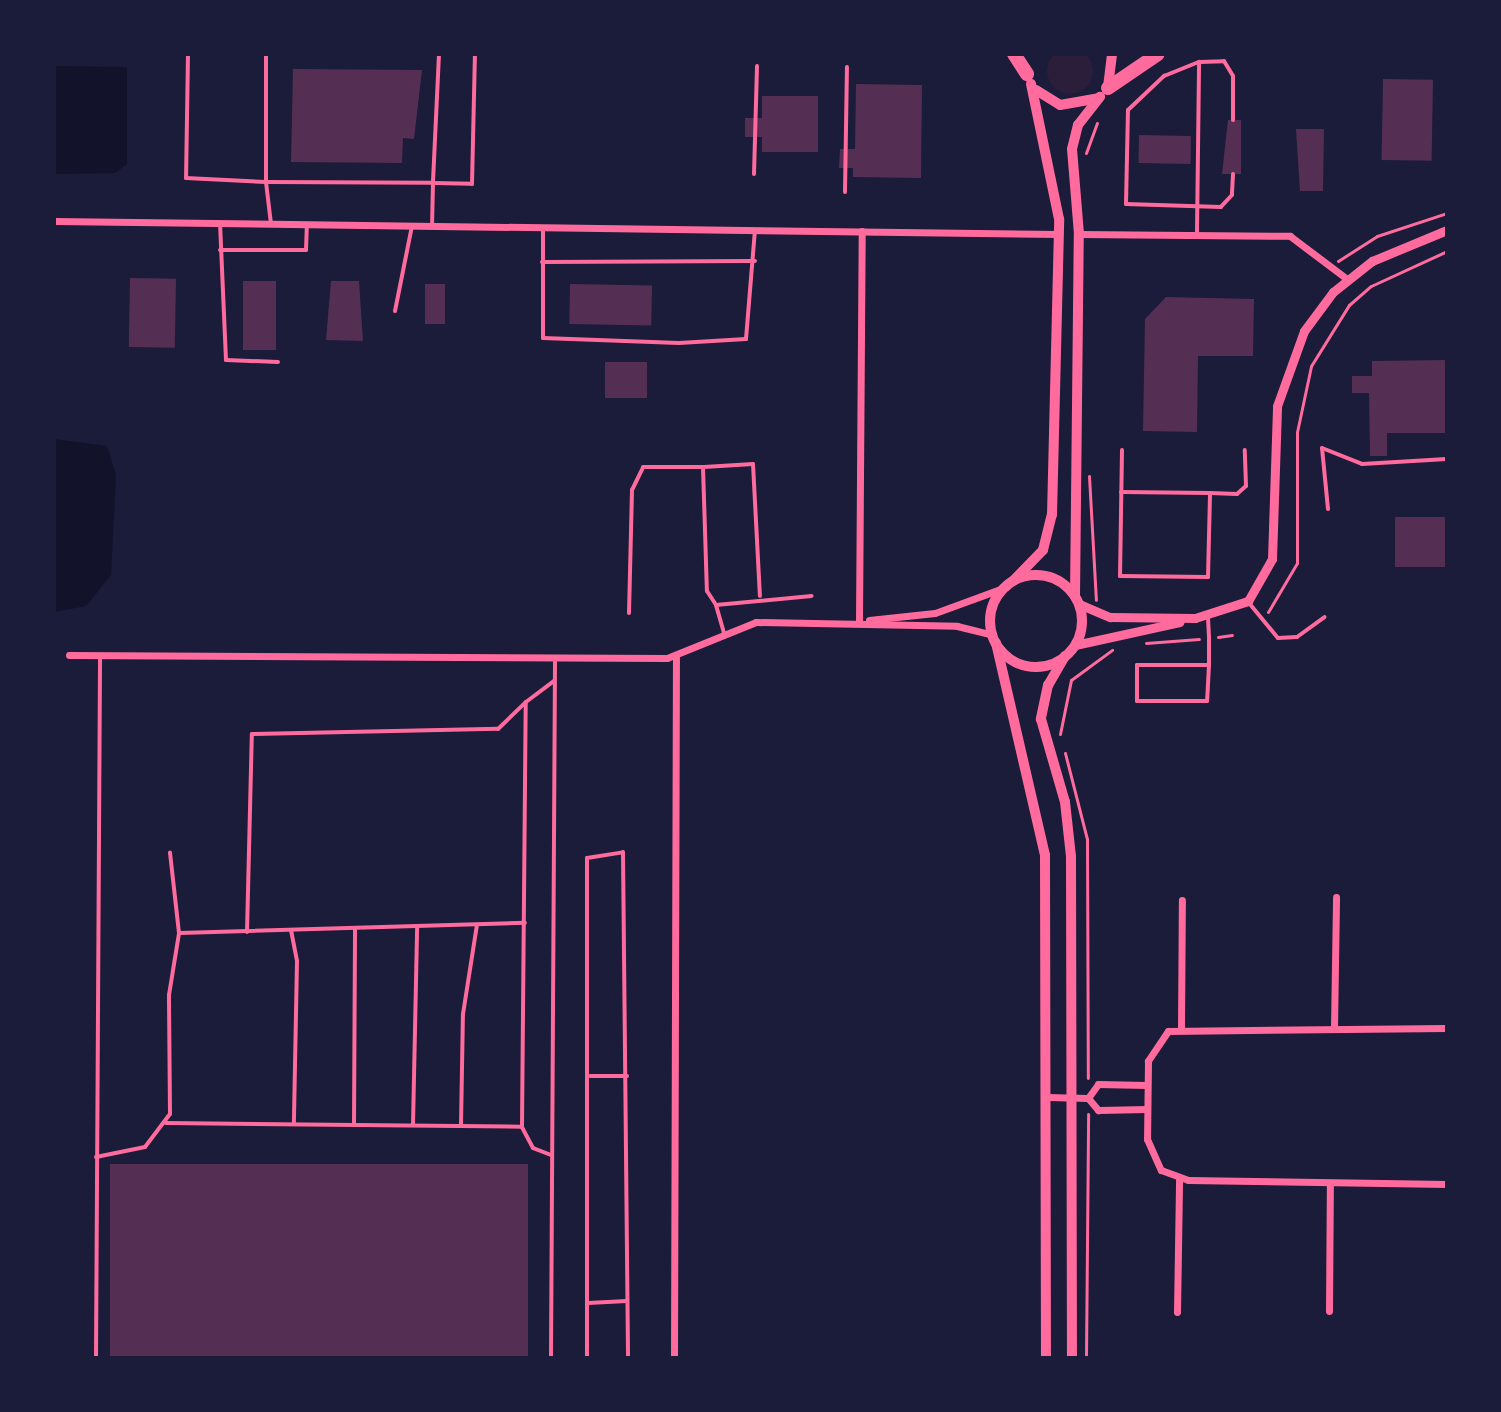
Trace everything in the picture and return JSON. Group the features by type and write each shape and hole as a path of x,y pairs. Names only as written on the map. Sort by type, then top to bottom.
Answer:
{"highway":[{"path":"1014,54 1029,79"},
{"path":"1104,93 1158,54"}],"main road":[{"path":"1028,54 1029,79 1059,234 1051,525 1039,557 1009,584 992,609 994,639 1042,829 1047,1097 1046,1358"},
{"path":"1072,1358 1071,856 1065,802 1041,719 1048,685 1075,645 1079,234 1073,140 1104,93 1112,54"},
{"path":"1029,79 1060,105 1104,93"},
{"path":"1009,584 1052,577 1077,600"},
{"path":"994,639 1028,666 1065,656"}],"street":[{"path":"54,221 1059,234"},
{"path":"1077,600 1110,617 1195,618 1208,618 1248,601 1272,559 1277,406 1286,371 1304,331 1347,279 1447,230"},
{"path":"859,622 862,231"},
{"path":"1079,234 1197,232 1290,236 1334,265 1347,279"},
{"path":"69,655 676,655 756,622 859,622 935,613 1009,584"},
{"path":"1075,645 1195,618"},
{"path":"859,622 994,639"},
{"path":"674,1358 676,655"},
{"path":"1334,1028 1336,897"},
{"path":"1181,1028 1182,900"},
{"path":"1447,1028 1181,1028 1152,1049 1147,1085 1153,1162 1179,1178 1447,1184"},
{"path":"1088,1098 1098,1084 1147,1085"},
{"path":"1047,1097 1088,1098"},
{"path":"1088,1098 1098,1110 1147,1109"},
{"path":"1177,1312 1179,1178"},
{"path":"1329,1311 1330,1183"}],"lane":[{"path":"188,54 186,178 472,184 475,54"},
{"path":"266,54 266,182 271,224"},
{"path":"432,226 439,54"},
{"path":"1197,232 1199,62"},
{"path":"1233,120 1231,66 1199,62 1164,76 1128,110 1126,204 1229,204 1233,174"},
{"path":"754,174 757,66"},
{"path":"845,192 847,67"},
{"path":"220,223 226,360 278,362"},
{"path":"220,250 306,250 307,225"},
{"path":"395,311 412,226"},
{"path":"543,227 546,340 733,343 746,339 752,324 755,230"},
{"path":"542,262 755,261"},
{"path":"1328,509 1322,448 1362,464 1447,459"},
{"path":"1122,450 1120,576 1208,577 1210,493"},
{"path":"1121,492 1237,494 1246,486 1245,450"},
{"path":"629,613 632,490 643,467 753,464 760,596"},
{"path":"703,467 707,591 716,605 725,636"},
{"path":"716,605 760,596 812,596"},
{"path":"1248,601 1260,621 1287,639 1325,617"},
{"path":"1208,618 1209,665 1207,701 1137,701 1137,665 1209,665"},
{"path":"96,1358 100,655"},
{"path":"551,1358 555,657"},
{"path":"247,932 252,734 498,729 555,680"},
{"path":"526,702 522,1127 533,1148 552,1155"},
{"path":"587,1358 590,1076 587,858 623,852 628,1358"},
{"path":"96,1157 145,1147 166,1123 169,995 179,933 170,853"},
{"path":"179,933 525,923"},
{"path":"461,1126 463,1014 477,925"},
{"path":"413,1125 417,926"},
{"path":"354,1125 355,928"},
{"path":"291,930 297,961 294,1124"},
{"path":"590,1076 627,1076"},
{"path":"166,1123 522,1127"},
{"path":"588,1303 627,1301"}],"path":[{"path":"1086,168 1089,139 1103,114"},
{"path":"1334,265 1377,236 1447,213"},
{"path":"1260,621 1283,596 1297,563 1297,432 1311,366 1360,296 1389,274 1447,251"},
{"path":"1087,465 1094,594 1104,605"},
{"path":"1132,643 1232,635"},
{"path":"1114,649 1123,646"},
{"path":"1086,1358 1088,1128"}],"shaded area":[{"path":"1070,48 1086,55 1093,71 1086,87 1070,94 1054,87 1047,71 1054,55"},
{"path":"54,66 127,67 127,164 115,173 54,174"},
{"path":"54,439 107,446 116,475 111,575 86,606 54,612"}],"building":[{"path":"293,69 422,70 414,139 403,138 402,163 291,162"},
{"path":"1383,79 1433,80 1432,161 1382,160"},
{"path":"856,84 922,85 921,178 853,177 853,168 839,168 840,149 855,149"},
{"path":"762,96 818,96 818,152 762,152 762,137 745,137 745,118 762,118"},
{"path":"1228,120 1241,120 1241,174 1222,174"},
{"path":"1296,129 1324,129 1323,191 1300,191"},
{"path":"1139,135 1191,136 1191,164 1139,163"},
{"path":"130,278 176,279 175,348 129,347"},
{"path":"243,281 276,281 276,350 243,350"},
{"path":"331,281 359,281 363,341 326,340"},
{"path":"425,284 445,284 445,324 425,324"},
{"path":"570,284 652,285 651,325 569,324"},
{"path":"1166,297 1254,299 1253,356 1198,356 1197,432 1143,431 1145,319"},
{"path":"1447,360 1447,433 1387,433 1387,456 1370,456 1369,393 1352,393 1352,376 1372,376 1372,361"},
{"path":"605,362 647,362 647,398 605,398"},
{"path":"1395,517 1447,517 1447,567 1395,567"},
{"path":"110,1164 528,1164 528,1358 110,1358"}]}
